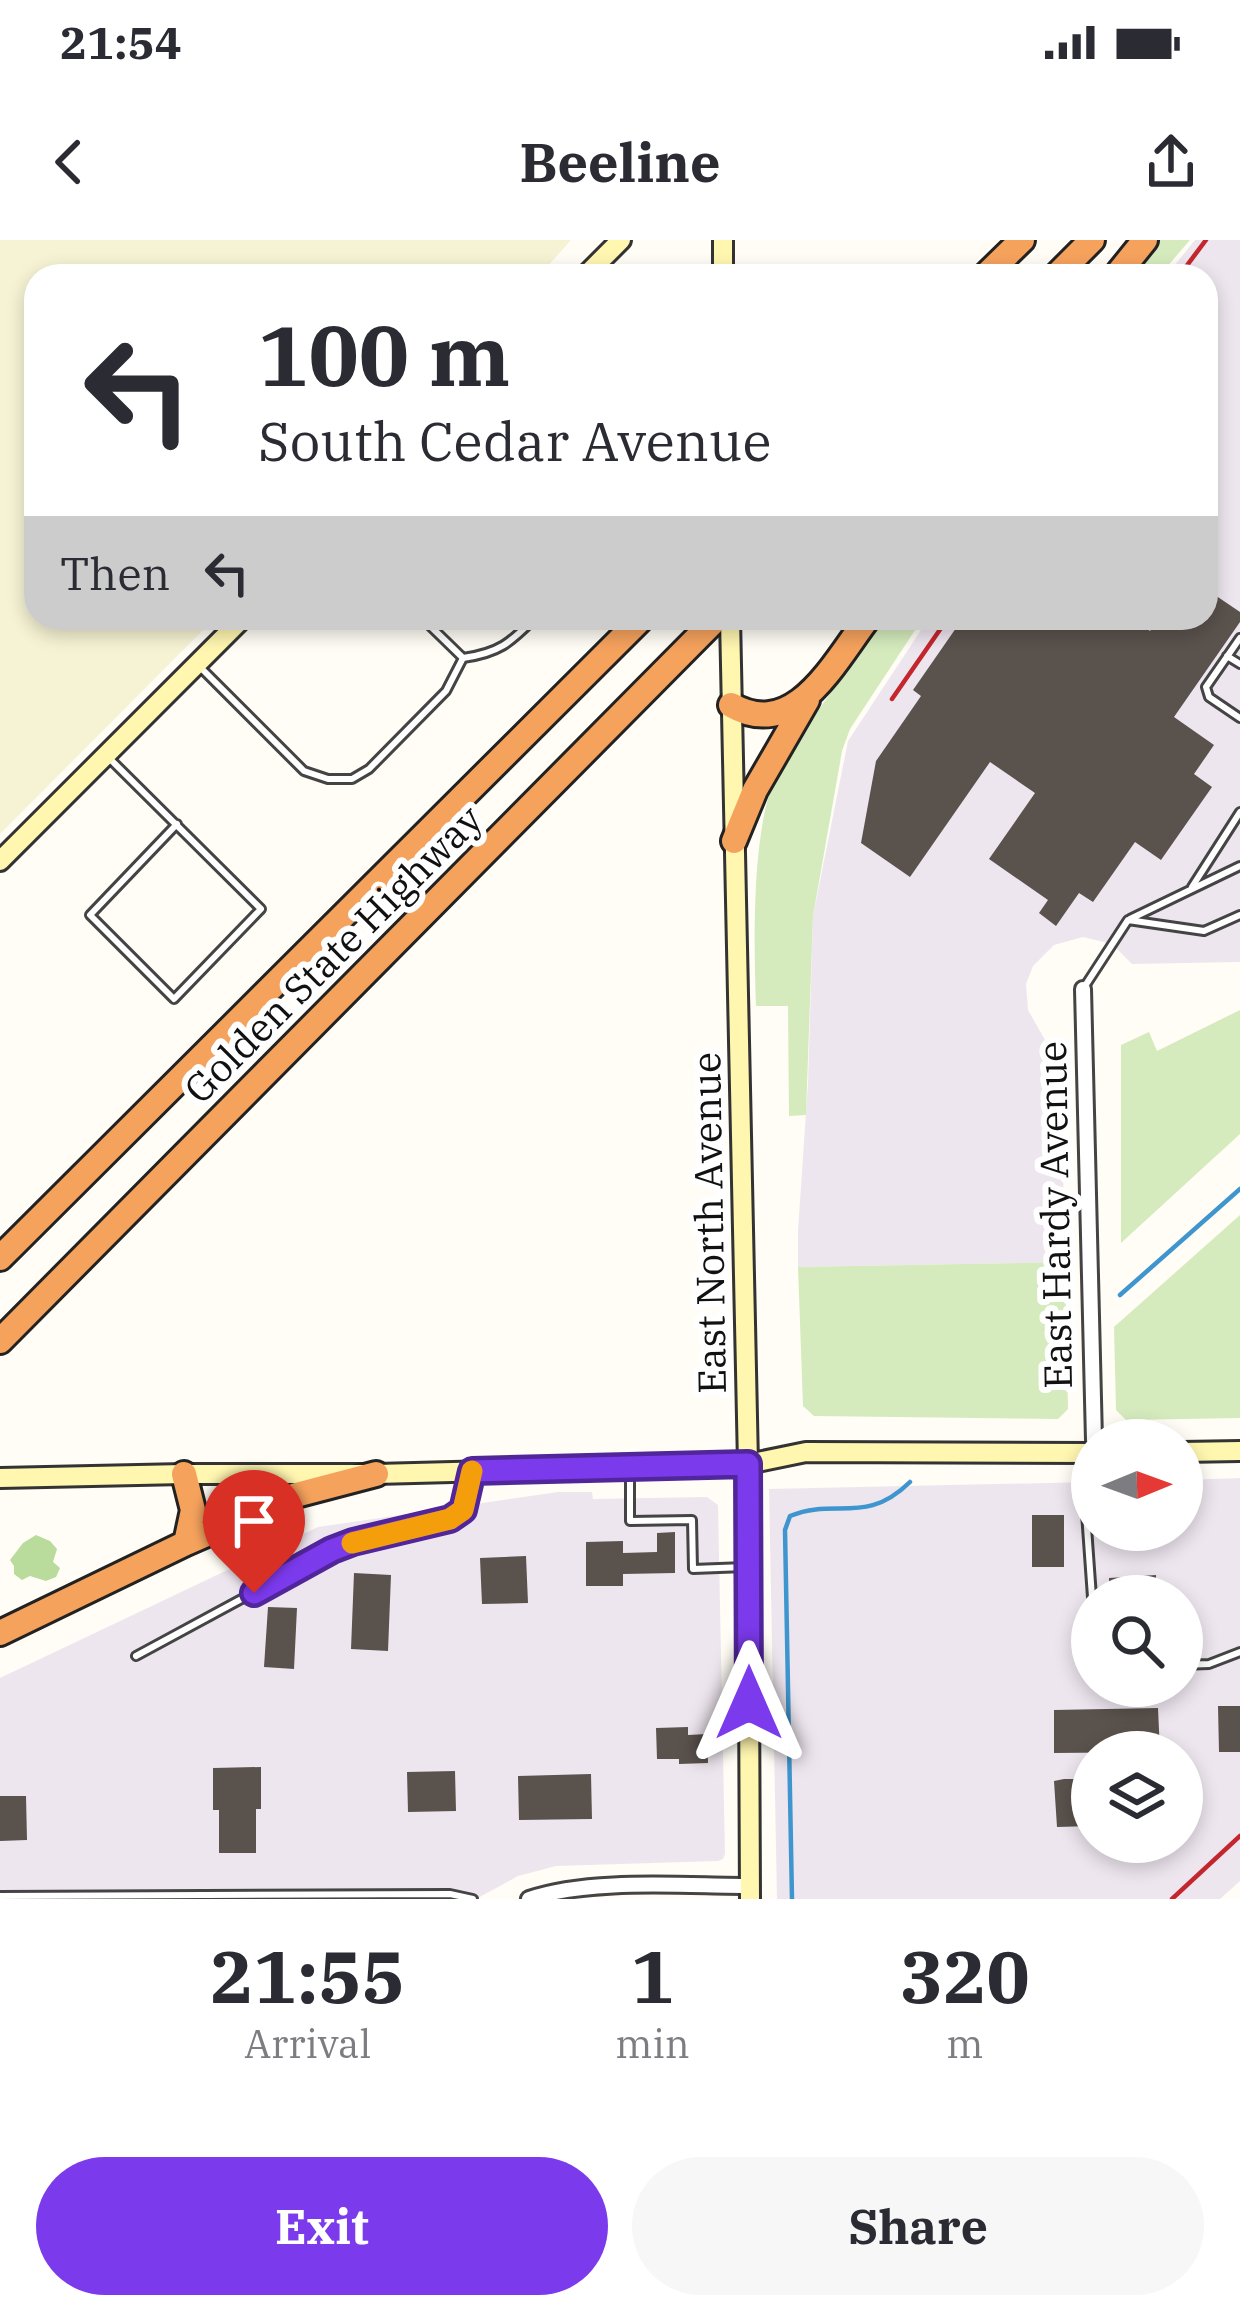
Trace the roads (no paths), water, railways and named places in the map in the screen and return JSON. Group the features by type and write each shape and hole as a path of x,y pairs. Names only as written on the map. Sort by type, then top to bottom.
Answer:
{"highway":[{"path":"998,264 1022,240"},
{"path":"1068,264 1092,240"},
{"path":"1125,264 1144,240"},
{"name":"Golden State Highway","path":"0,1258 630,630"},
{"name":"Golden State Highway","path":"0,1341 705,630"},
{"path":"734,842 755,790 812,692 859,630"},
{"path":"731,705 746,714 769,716 790,709 812,692"},
{"path":"184,1474 193,1510 186,1543"},
{"path":"0,1633 296,1496 376,1474"}],"street":[{"path":"597,264 621,240"},
{"path":"0,861 231,630"},
{"name":"East North Avenue","path":"730,630 748,1464 750,1892"},
{"name":"East Hardy Avenue","path":"1083,989 1089,1419"},
{"path":"0,1478 748,1464 806,1452 1071,1449"},
{"path":"1203,1452 1240,1451"},
{"path":"529,1899 588,1887 750,1892"}],"lane":[{"path":"434,630 463,658"},
{"path":"463,658 496,652 523,630"},
{"path":"1240,638 1207,688 1208,697 1240,718"},
{"path":"1227,656 1240,664"},
{"path":"197,663 304,771 328,779 352,779 369,769 446,691 463,658"},
{"path":"106,754 176,824 261,909 174,999 90,915 176,824"},
{"path":"1190,890 1240,812"},
{"path":"1083,989 1128,920 1240,866"},
{"path":"1128,920 1204,931 1240,915"},
{"path":"630,1466 630,1521 692,1520 693,1569 749,1567"},
{"path":"136,1656 332,1550 450,1519 463,1510 472,1471"},
{"path":"1203,1664 1240,1652"},
{"path":"0,1896 450,1894 473,1899"}],"waterway":[{"path":"1120,1295 1240,1189"},
{"path":"792,1899 785,1530 790,1516 879,1503 910,1482"}],"railway":[{"path":"1188,264 1206,240"},
{"path":"892,699 940,630"},
{"path":"1172,1899 1240,1836"}]}
